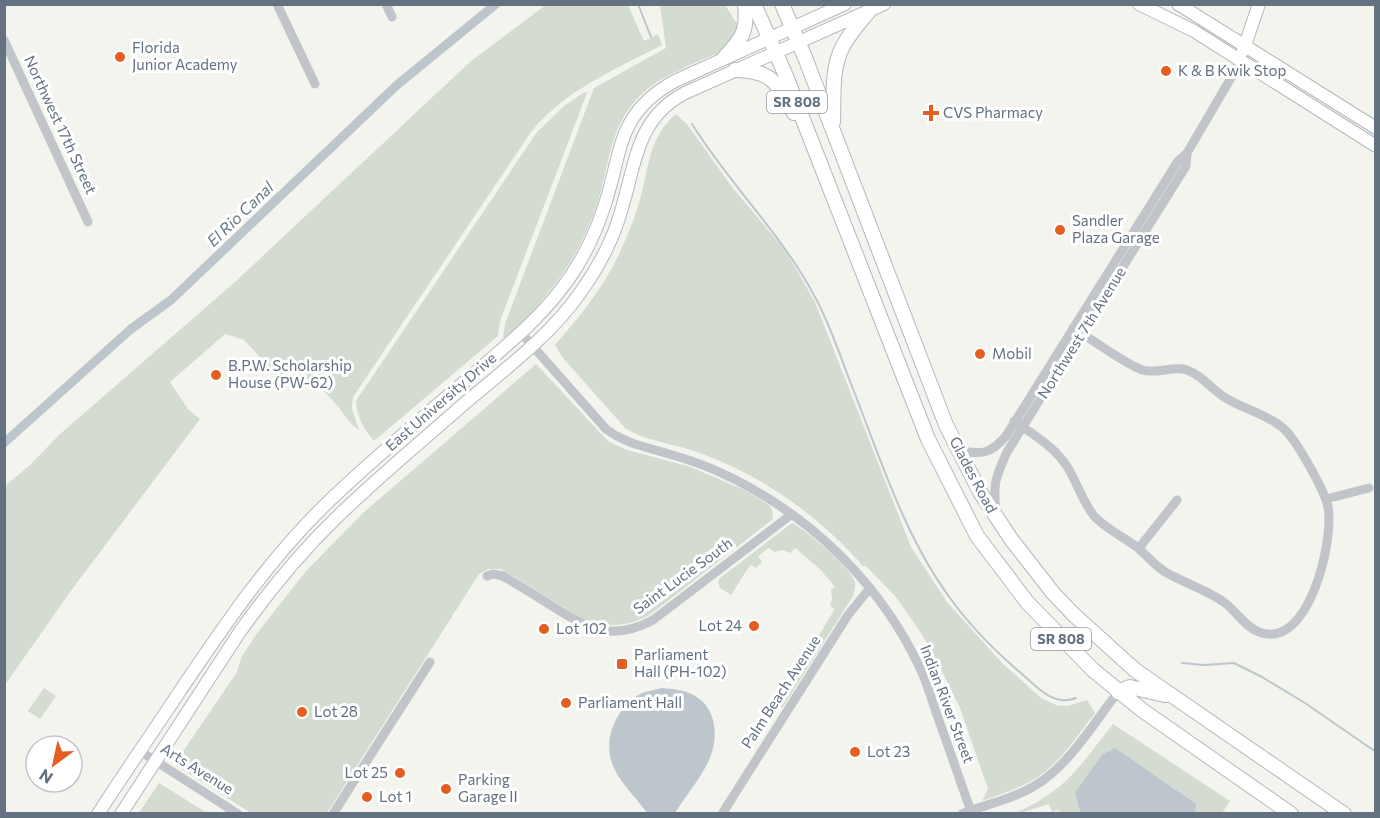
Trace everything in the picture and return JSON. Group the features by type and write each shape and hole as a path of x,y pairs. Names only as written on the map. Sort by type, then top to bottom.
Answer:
{"main road":[{"path":"724,58 743,33 746,19 745,4"},
{"name":"Glades Road","path":"754,4 816,151 928,439 977,536 1027,602 1071,649 1118,692 1291,813"},
{"name":"Glades Road","path":"782,4 958,451 997,519 1032,567 1072,614 1135,670 1344,813"},
{"path":"833,130 835,74 838,59 842,47 869,11"},
{"path":"735,70 760,73 773,81 781,90 816,151"},
{"path":"871,294 894,315 904,318"},
{"path":"1118,692 1130,687 1173,697"}],"street":[{"path":"277,4 315,84"},
{"path":"386,4 392,17"},
{"name":"East University Drive","path":"98,813 238,605 281,551 344,488 521,333 564,287 584,252 603,211 621,140 630,120 659,89 845,4"},
{"name":"East University Drive","path":"121,813 239,633 298,558 348,507 532,345 565,313 601,257 622,209 638,148 652,119 661,108 673,99 735,70 799,44 884,4"},
{"path":"1139,4 1194,32 1376,146"},
{"path":"1178,4 1376,128"},
{"name":"Northwest 7th Avenue","path":"997,519 995,479 1019,424 1077,330 1186,166 1187,153 1235,71 1259,4"},
{"name":"Northwest 17th Street","path":"4,40 88,222"},
{"path":"1019,424 1052,447 1064,461 1095,516 1167,573 1224,602 1256,631 1272,635 1280,633 1294,625 1299,619 1316,586 1328,534 1329,516 1326,499 1288,434 1282,427 1239,406 1192,373 1176,369 1146,371 1077,330"},
{"name":"Indian River Street","path":"521,333 606,429 616,437 635,446 703,465 761,494 825,539 870,588 891,617 921,669 969,812"},
{"name":"Northwest 7th Avenue","path":"958,451 988,452 996,448 1019,424"},
{"path":"1326,499 1369,488"},
{"path":"1138,548 1177,500"},
{"name":"Saint Lucie South","path":"487,576 493,574 503,576 587,627 604,632 628,630 652,620 792,514"},
{"name":"Palm Beach Avenue","path":"722,813 848,615 870,588"},
{"path":"333,813 430,662"},
{"path":"969,812 1035,786 1057,770 1118,692"},
{"name":"Arts Avenue","path":"140,751 238,813"}],"shaded area":[{"path":"546,5 628,5 644,41 658,34 662,45 575,92 559,104 531,132 353,397 352,409 359,430 315,384 296,375 277,376 244,340 225,334 170,382 188,409 200,419 70,592 5,685 5,486 30,465 59,435 235,282 471,61"},
{"path":"660,5 725,5 740,28 724,50 664,78 646,90 631,106 613,141 597,204 572,260 535,308 506,338 503,337 505,324 594,88 666,48"},
{"path":"585,92 587,93 500,321 498,336 374,441 362,423 356,401 537,132 564,106"},
{"path":"676,114 687,124 732,187 785,250 815,302 911,547 947,602 1002,663 1041,698 1056,705 1068,706 1087,700 1095,713 1060,757 1044,773 1029,783 982,801 988,789 960,708 921,633 896,597 828,530 789,499 746,473 700,453 644,437 626,429 563,358 555,345 594,297 618,257 637,208 653,148 662,130"},
{"path":"536,364 608,441 627,450 691,467 744,490 768,504 772,509 773,519 651,614 626,624 600,624 582,619 501,569 489,569 479,574 327,813 251,813 175,765 174,759 186,747 237,672 242,656 258,632 307,570 363,513"},
{"path":"792,523 817,541 846,568 855,586 853,596 783,707 774,711 768,705 775,707 835,609 830,606 831,590 835,587 820,569 795,548 791,553 783,550 774,552 769,548 758,556 762,562 756,568 750,565 731,595 720,588 718,582 720,578"},
{"path":"44,688 56,696 40,719 28,711"},
{"path":"662,688 690,693 704,703 712,717 715,734 713,750 707,765 675,813 647,813 614,768 610,758 610,736 618,716 631,700 642,693"},
{"path":"1113,724 1230,801 1222,813 1061,813 1059,810 1052,812 1049,804 1013,814 1031,806 1059,787 1081,765"},
{"path":"1115,748 1196,804 1195,813 1081,813 1075,793 1102,755"},
{"path":"159,783 207,813 139,813"}],"waterway":[{"name":"El Rio Canal","path":"4,443 131,329 171,300 397,85 496,4"},
{"path":"638,4 651,37"},
{"path":"692,124 787,252 821,308 895,497 934,574 975,629 1003,657 1053,698 1060,700 1076,698"},
{"path":"1182,663 1203,665 1234,663 1305,703 1376,752"}],"place":[{"name":"Florida Junior Academy","path":"120,57"},
{"name":"K & B Kwik Stop","path":"1166,71"},
{"name":"CVS Pharmacy","path":"931,113"},
{"name":"Sandler Plaza Garage","path":"1060,230"},
{"name":"Mobil","path":"980,354"},
{"name":"B.P.W. Scholarship House (PW-62)","path":"216,375"},
{"name":"Lot 24","path":"754,626"},
{"name":"Lot 102","path":"544,629"},
{"name":"Parliament Hall (PH-102)","path":"622,664"},
{"name":"Parliament Hall","path":"566,703"},
{"name":"Lot 28","path":"302,712"},
{"name":"Lot 23","path":"855,752"},
{"name":"Lot 25","path":"400,773"},
{"name":"Parking Garage II","path":"446,789"},
{"name":"Lot 1","path":"367,797"}]}
